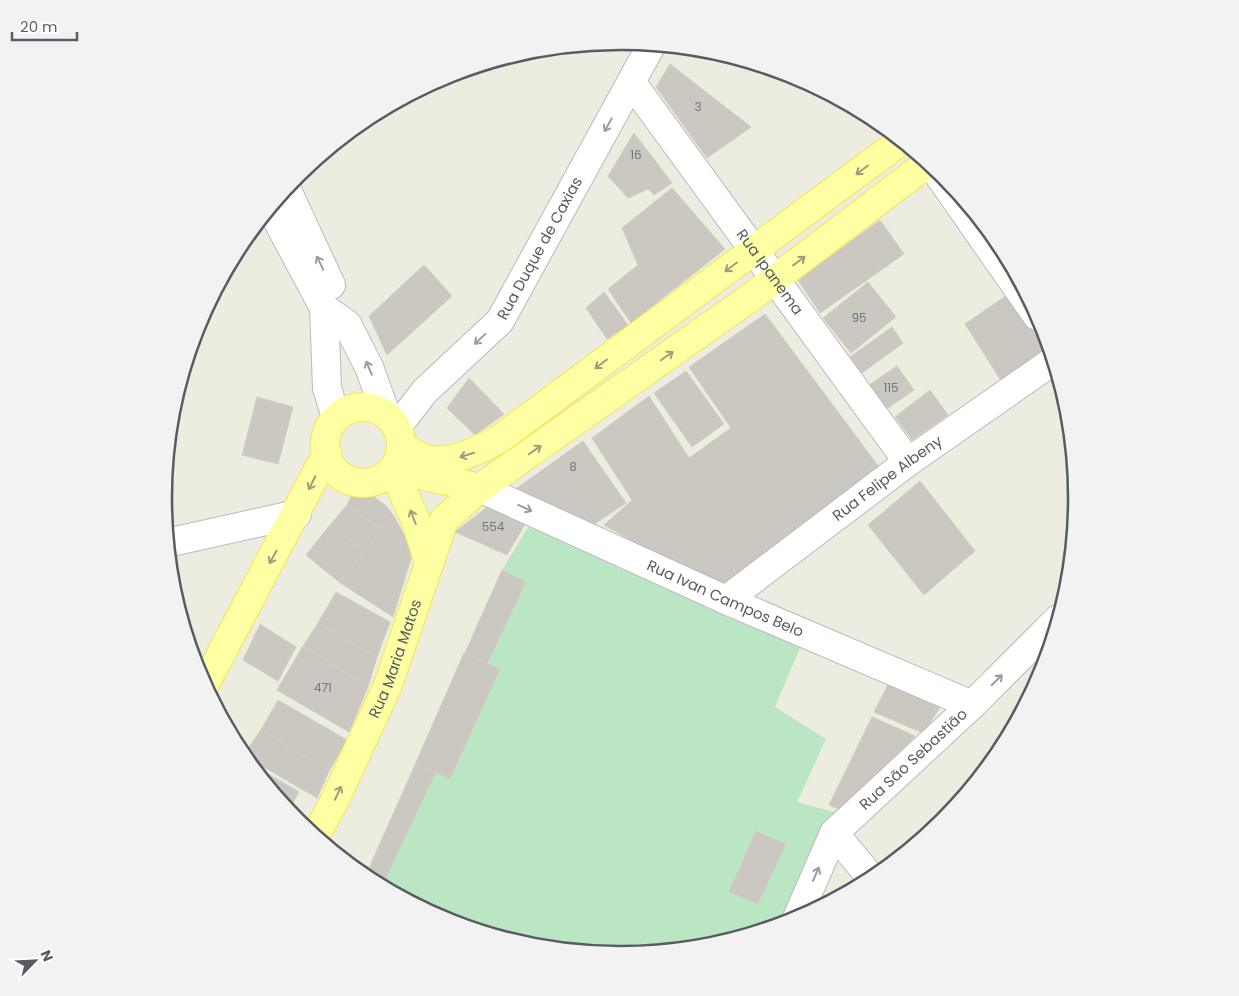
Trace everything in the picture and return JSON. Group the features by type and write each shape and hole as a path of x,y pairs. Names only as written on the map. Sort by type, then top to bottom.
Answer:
{"main road":[{"path":"394,439 426,459 447,460 472,453 498,440 895,145"},
{"name":"Rua Maria Matos","path":"319,830 333,804 388,686 444,520 480,488 774,279 922,168"},
{"path":"394,439 372,482 360,483 338,474 330,464 327,453 327,431 336,418 347,410 359,406 371,407 394,439 415,519 429,563"},
{"path":"394,439 480,488"},
{"path":"209,676 297,514 327,453"}],"street":[{"name":"Rua Duque de Caxias","path":"394,439 425,391 500,321 648,51"},
{"name":"Rua Ipanema","path":"632,83 908,462"},
{"path":"290,196 347,324 369,367 394,439"},
{"path":"274,214 324,308 327,388 336,418"},
{"path":"967,216 1003,267"},
{"path":"324,308 347,324"},
{"name":"Rua Felipe Albeny","path":"726,600 908,462 1047,365"},
{"name":"Rua Ivan Campos Belo","path":"480,488 726,600 972,705"},
{"path":"174,542 297,514"},
{"name":"Rua São Sebastião","path":"802,907 834,834 972,705 1048,629"},
{"path":"834,834 866,871"}],"green space":[{"path":"530,524 804,638 775,707 826,739 797,802 838,813 827,828 787,914 735,931 678,942 620,946 561,942 504,931 448,912 395,886 369,869 502,570"}],"building":[{"path":"670,64 751,127 707,158 656,87"},
{"path":"634,133 672,183 654,195 648,189 628,198 608,176"},
{"path":"672,188 725,249 631,323 608,289 638,265 622,228"},
{"path":"880,220 904,254 820,313 798,280"},
{"path":"424,265 452,296 387,355 369,316"},
{"path":"868,282 896,317 851,353 823,318"},
{"path":"604,292 628,325 607,339 586,308"},
{"path":"1007,295 1036,336 1043,353 1002,382 965,324"},
{"path":"765,314 879,467 719,589 604,525 632,500 592,438 649,396 689,458 731,428 689,367"},
{"path":"892,327 903,343 862,373 850,357"},
{"path":"897,366 914,390 885,410 869,385"},
{"path":"686,371 724,424 692,447 654,393"},
{"path":"469,378 504,414 475,435 447,408"},
{"path":"930,390 948,415 912,440 895,417"},
{"path":"257,397 293,407 278,464 242,455"},
{"path":"583,441 626,503 587,529 510,493"},
{"path":"920,481 975,551 924,595 868,525"},
{"path":"354,491 373,496 385,505 394,516 383,530 347,505"},
{"path":"347,505 383,530 365,551 330,525"},
{"path":"490,505 527,521 507,555 455,532"},
{"path":"394,516 413,552 393,617 339,582"},
{"path":"330,525 365,551 339,582 306,555"},
{"path":"502,570 526,582 385,879 369,868"},
{"path":"336,592 390,622 377,657 318,623"},
{"path":"318,623 377,657 368,687 303,646"},
{"path":"260,624 296,647 278,681 243,660"},
{"path":"303,646 368,687 349,732 277,690"},
{"path":"464,653 500,669 450,779 416,763"},
{"path":"891,679 943,703 923,733 874,712"},
{"path":"278,700 347,740 329,771 261,730"},
{"path":"872,717 915,736 843,811 829,805"},
{"path":"261,730 329,771 317,798 259,765 248,748"},
{"path":"265,772 299,792 292,803"},
{"path":"756,831 786,844 758,904 729,892"}]}
